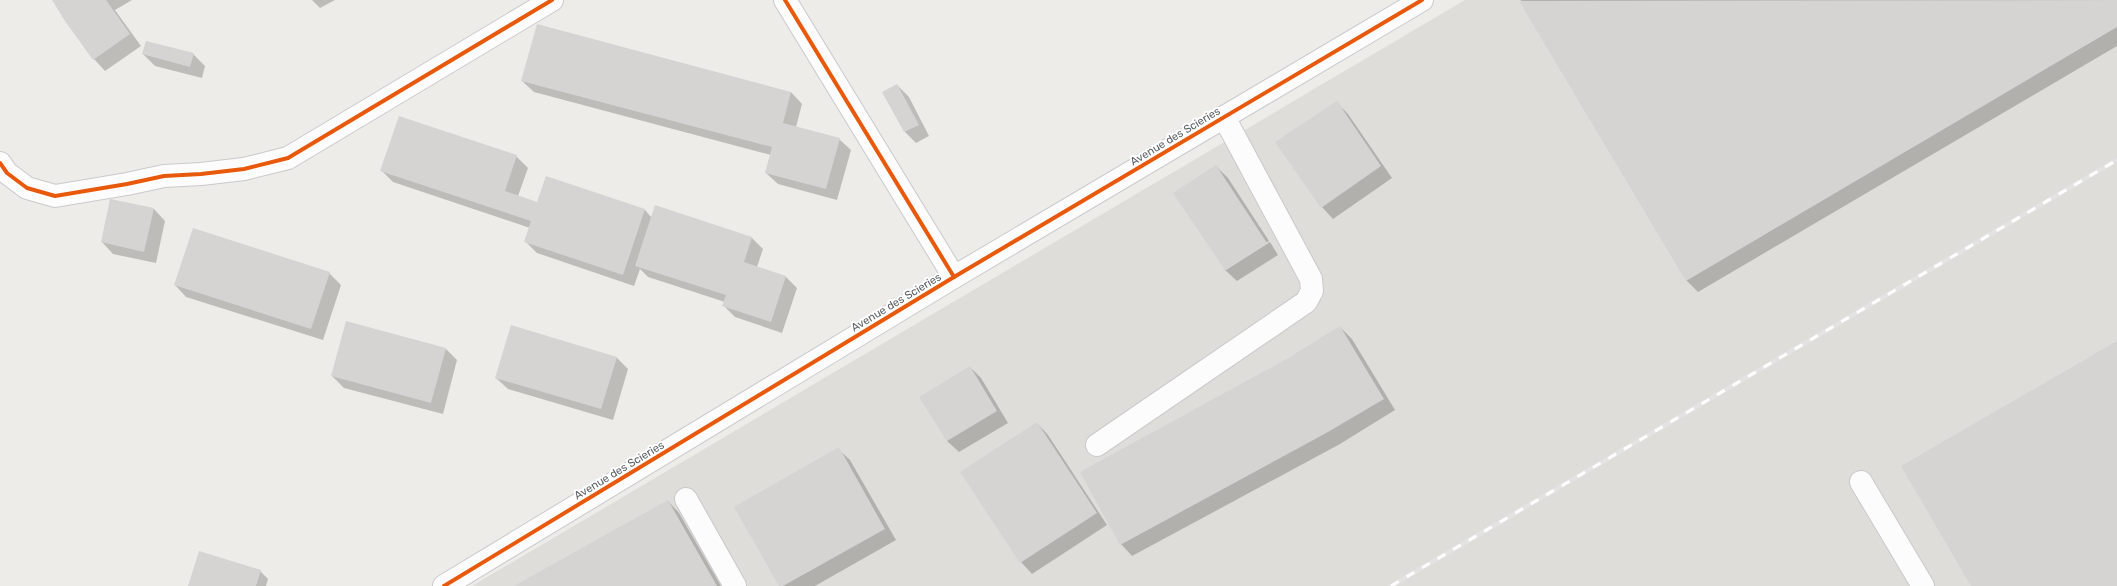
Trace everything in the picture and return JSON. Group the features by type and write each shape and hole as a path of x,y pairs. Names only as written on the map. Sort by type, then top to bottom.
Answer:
{"street":[{"path":"0,163 7,173 28,188 55,196 164,176 201,174 244,169 288,158 552,0"},
{"path":"785,0 954,277"},
{"name":"Avenue des Scieries","path":"444,586 954,277 1422,0"},
{"path":"1097,445 1306,302 1312,291 1311,279 1224,117"},
{"path":"1861,482 1924,586"},
{"path":"686,499 735,586"}],"shaded area":[{"path":"1465,0 2117,0 2117,586 472,586"}],"building":[{"path":"52,0 106,0 130,34 93,60"},
{"path":"2117,0 2117,27 1686,281 1519,1"},
{"path":"537,24 791,92 783,123 840,138 826,189 765,173 772,147 521,81"},
{"path":"146,41 194,53 190,67 142,54"},
{"path":"897,84 919,125 904,132 882,92"},
{"path":"1337,101 1381,166 1321,208 1275,142"},
{"path":"399,116 517,155 505,191 537,202 546,176 645,209 623,275 524,242 531,221 380,171"},
{"path":"1216,165 1267,243 1225,270 1173,193"},
{"path":"110,199 154,208 144,252 101,242"},
{"path":"655,205 752,237 744,262 786,276 771,322 722,306 726,295 635,266"},
{"path":"193,228 330,272 311,329 174,285"},
{"path":"346,321 446,348 431,403 331,376"},
{"path":"511,325 617,357 601,409 495,378"},
{"path":"1340,326 1384,399 1328,432 1120,545 1080,472 1285,360"},
{"path":"2117,341 2117,586 1971,586 1901,466"},
{"path":"970,366 997,411 947,441 919,397"},
{"path":"1037,422 1097,513 1020,563 960,472"},
{"path":"839,447 885,529 783,586 779,586 734,507"},
{"path":"668,500 717,586 514,586"},
{"path":"199,551 261,570 256,586 188,586"}],"railway":[{"path":"1391,586 2117,160"}],"cycle path":[{"path":"0,163 7,173 27,188 55,196 164,176 201,174 244,169 288,158 552,0"},
{"path":"785,0 954,277"},
{"path":"444,586 954,277 1422,0"}]}
